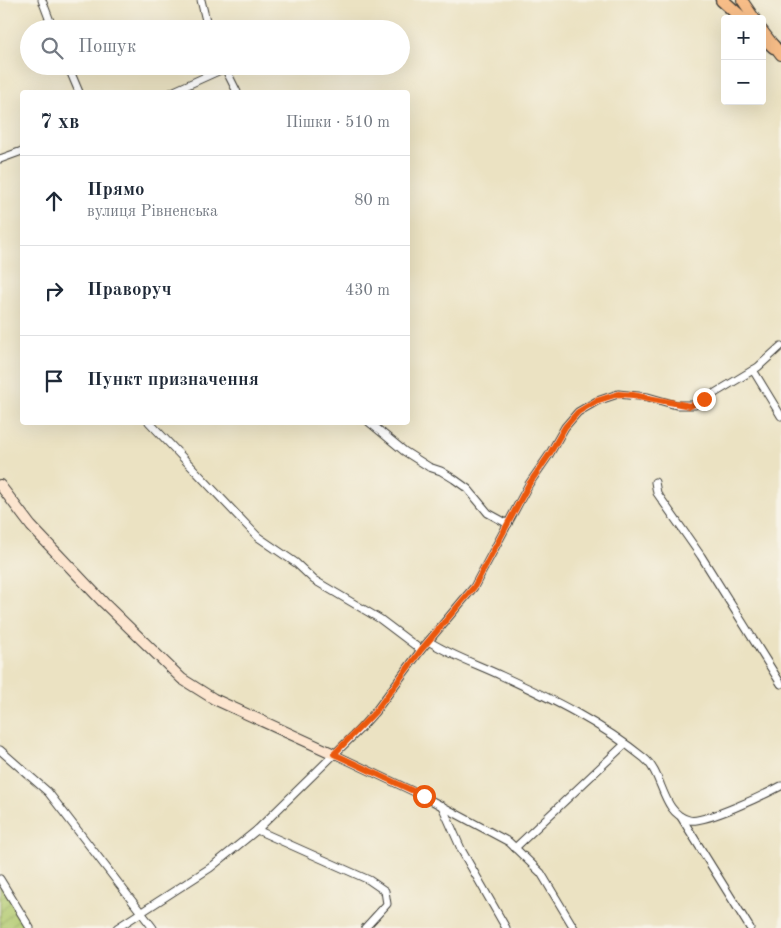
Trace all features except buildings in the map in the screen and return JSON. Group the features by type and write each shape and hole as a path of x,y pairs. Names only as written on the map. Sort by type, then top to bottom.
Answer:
{"highway":[{"path":"722,0 739,15"},
{"path":"766,40 778,51"}],"main road":[{"path":"742,0 752,15"},
{"path":"766,35 778,51"}],"street":[{"path":"42,0 50,20"},
{"path":"201,0 206,20"},
{"path":"72,75 78,90"},
{"path":"176,90 207,75"},
{"path":"228,75 236,90"},
{"path":"0,159 20,151"},
{"path":"117,928 141,910 210,868 257,830 375,712 421,650 430,642 474,587 529,484 565,427 578,412 596,401 618,394 648,397 676,405 695,405 753,370 781,346"},
{"path":"753,370 781,416"},
{"path":"152,425 258,537 296,563 314,580 380,619 421,650"},
{"path":"373,425 404,451 429,467 441,471 468,489 488,513 508,524"},
{"path":"655,482 657,493 701,556 781,684"},
{"path":"0,484 31,526 104,603 182,680 214,699 334,754 491,831 515,848 541,873 574,928"},
{"path":"430,642 546,696 598,725 645,759 656,775 670,806 681,817 750,928"},
{"path":"515,848 624,745"},
{"path":"0,750 48,792 141,910 153,928"},
{"path":"681,817 692,821 704,818 763,796 781,786"},
{"path":"442,806 462,851 506,928"},
{"path":"257,830 369,880 384,891 387,904 365,928"},
{"path":"0,879 30,928"}],"green space":[{"path":"0,879 30,928 0,928"}],"route":[{"path":"424,796 334,754 375,712 421,650 430,642 474,587 529,484 565,427 578,412 596,401 618,394 648,397 676,405 690,406 704,399"}]}
